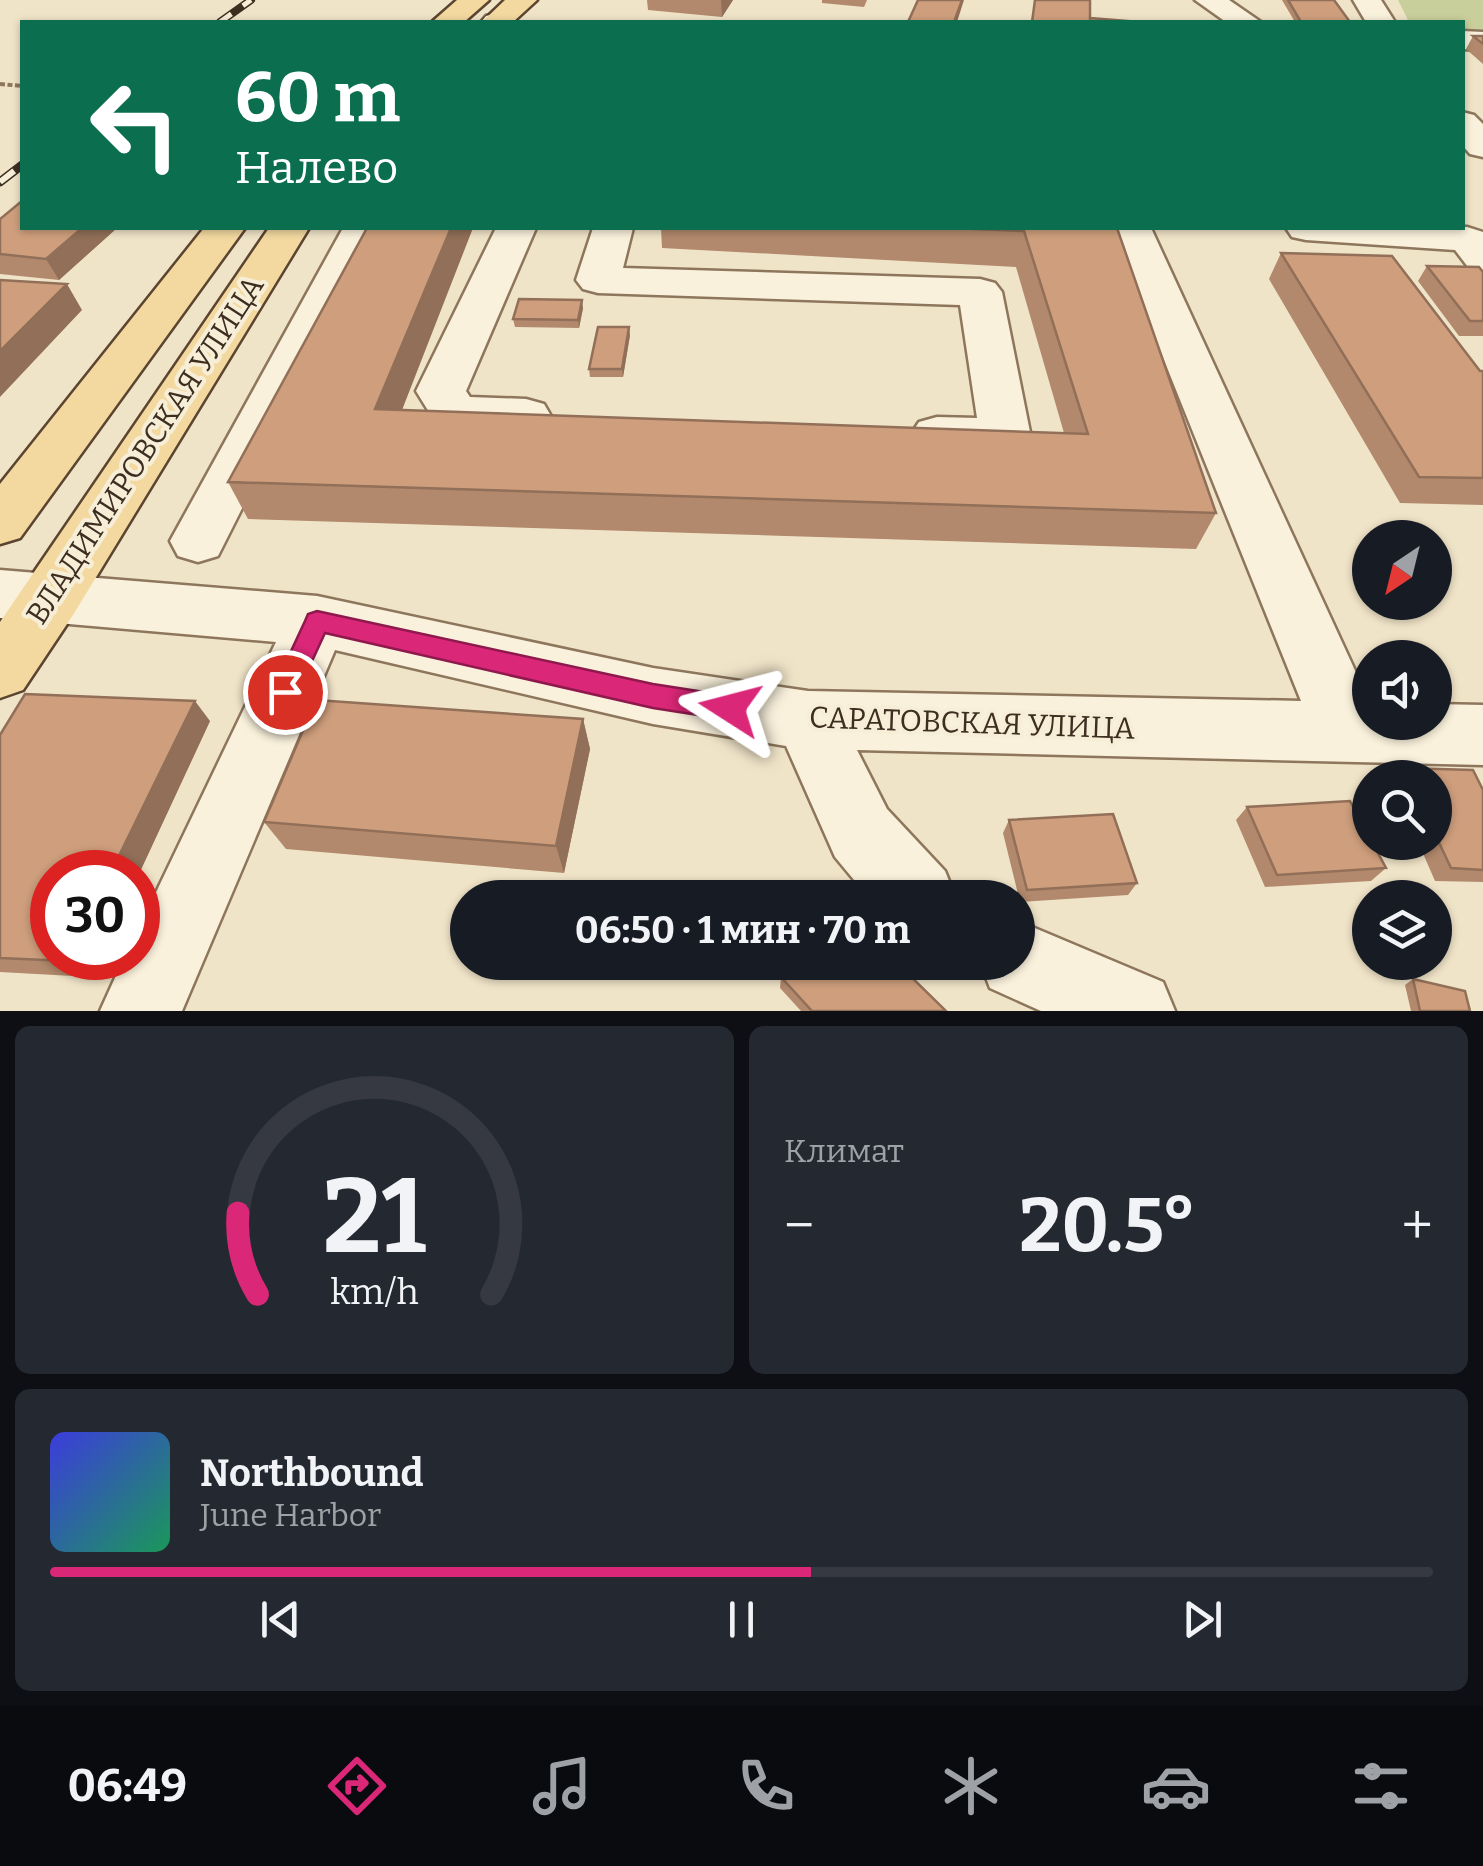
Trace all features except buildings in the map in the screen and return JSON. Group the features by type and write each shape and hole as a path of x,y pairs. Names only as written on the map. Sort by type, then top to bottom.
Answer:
{"main road":[{"path":"449,20 475,0"},
{"path":"499,20 522,0"},
{"name":"ВЛАДИМИРОВСКАЯ УЛИЦА","path":"0,523 223,230"},
{"name":"ВЛАДИМИРОВСКАЯ УЛИЦА","path":"0,671 26,596 288,230"}],"street":[{"path":"1209,0 1243,20"},
{"path":"1465,125 1483,146"},
{"path":"198,542 362,230"},
{"path":"515,230 442,391 455,413 573,418"},
{"path":"613,230 598,280 980,292 1005,437 888,432"},
{"path":"1131,230 1347,734"},
{"path":"1335,230 1467,239 1483,258"},
{"name":"САРАТОВСКАЯ УЛИЦА","path":"26,596 317,621 653,696 808,720 1483,735"},
{"path":"140,1011 317,621"},
{"path":"808,720 861,833 902,880"},
{"path":"1035,967 1134,1011"}],"green space":[{"path":"1398,0 1483,0 1483,35 1465,35 1465,20 1408,20"}],"railway":[{"path":"223,20 251,0"},
{"path":"0,182 20,167"}],"route":[{"path":"285,692 317,621 653,696 730,708"}]}
